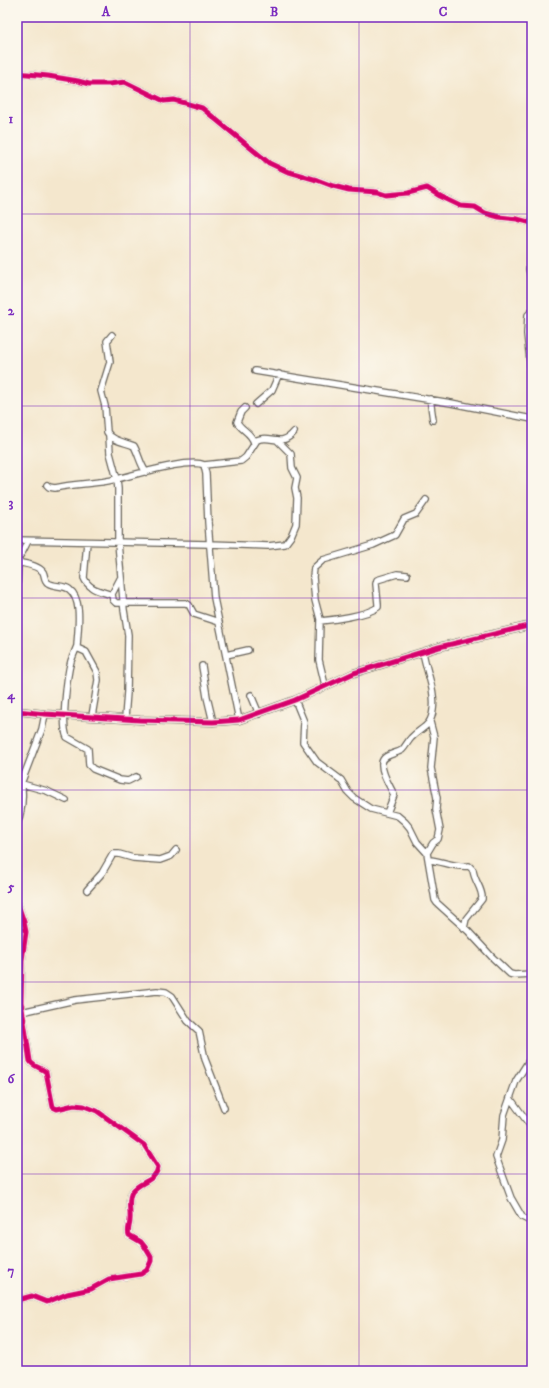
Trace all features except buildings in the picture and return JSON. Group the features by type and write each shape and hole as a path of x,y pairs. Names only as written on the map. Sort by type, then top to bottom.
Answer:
{"street":[{"path":"17,73 48,76 89,84 126,82 164,101 174,100 202,108 266,160 280,168 302,176 349,190 377,192 386,195 408,193 427,188 457,205 476,207 485,213 532,223"},
{"path":"532,260 530,269 532,281"},
{"path":"532,311 528,316 527,334 532,380"},
{"path":"527,334 532,331"},
{"path":"112,335 108,341 110,362 101,391 105,406 110,453 117,479 118,543 128,635 125,718"},
{"path":"254,370 430,399 532,419"},
{"path":"256,404 272,390 279,374"},
{"path":"430,399 433,420"},
{"path":"245,408 238,416 237,422 251,436 254,443"},
{"path":"47,485 55,488 117,479 197,463 204,465 240,461 246,457 257,440 262,438 277,440 287,438 294,432"},
{"path":"109,436 134,446 138,453 140,464 146,472"},
{"path":"17,540 253,546 285,544 291,536 297,517 297,498 295,488 297,478 292,468 291,454 277,440"},
{"path":"204,465 206,474 209,544 214,598 239,720"},
{"path":"325,685 319,660 320,621 313,577 314,568 323,560 350,553 395,535 403,520 416,514 426,500"},
{"path":"17,584 17,562 28,541"},
{"path":"87,542 84,578 92,587 112,595"},
{"path":"17,562 40,569 43,572 47,582 56,586 67,588 72,593 78,607 79,617 77,646 71,662 64,715 64,729 67,737 88,749 90,765 93,769 124,781 132,780 136,777"},
{"path":"320,621 346,618 373,610 378,607 377,580 397,574 407,575"},
{"path":"121,577 112,591 114,601 124,603 186,603 189,605 194,614 219,622"},
{"path":"17,711 140,720 213,722 239,720 295,700 354,673 439,647 532,625"},
{"path":"17,643 19,651 17,659"},
{"path":"77,646 78,650 86,652 98,672 92,716"},
{"path":"226,655 248,650"},
{"path":"387,813 394,794 384,774 382,764 383,761 386,757 402,749 412,736 427,726 430,722 433,710 433,701 423,652"},
{"path":"202,666 213,722"},
{"path":"251,695 259,714"},
{"path":"295,700 304,722 303,742 313,756 341,780 348,792 354,798 371,809 398,816 406,822 419,845 428,856 455,866 469,866 473,870 474,878 481,892 482,899 466,919 464,928"},
{"path":"17,824 21,807 22,782 42,729 45,714"},
{"path":"430,722 434,740 431,768 437,798 436,809 440,830 438,839 433,843 428,856 435,900 443,910 464,928 510,974 532,974"},
{"path":"17,770 22,782 66,800"},
{"path":"87,890 102,873 113,854 133,858 160,860 171,856 176,850"},
{"path":"17,902 26,932 22,960 20,1012 31,1064 43,1069 46,1072 53,1107 57,1109 74,1105 84,1106 97,1111 144,1145 158,1168 156,1175 150,1180 143,1182 132,1192 130,1200 130,1221 128,1233 145,1246 151,1257 150,1265 147,1270 141,1274 108,1279 91,1289 67,1294 47,1302 32,1296 17,1300"},
{"path":"20,1012 75,1000 157,991 168,993 172,996 188,1021 199,1031 205,1059 224,1108"},
{"path":"532,1056 516,1081 504,1116 502,1140 496,1157 501,1167 511,1198 522,1217 532,1222"},
{"path":"510,1098 532,1128"}],"cycle path":[{"path":"17,73 48,76 89,84 125,82 164,101 174,100 202,108 269,163 286,171 349,190 377,192 386,195 408,193 427,188 461,206 475,207 485,213 499,217 517,219 532,223"},
{"path":"17,711 140,720 213,722 239,720 295,700 354,673 439,647 532,625"},
{"path":"17,902 26,932 22,960 21,1002 30,1061 33,1065 46,1072 53,1107 57,1109 74,1105 84,1106 97,1111 144,1145 158,1167 154,1176 135,1188 130,1198 130,1222 128,1233 141,1242 151,1257 147,1270 141,1274 109,1279 91,1289 67,1294 47,1302 32,1296 17,1300"}]}
